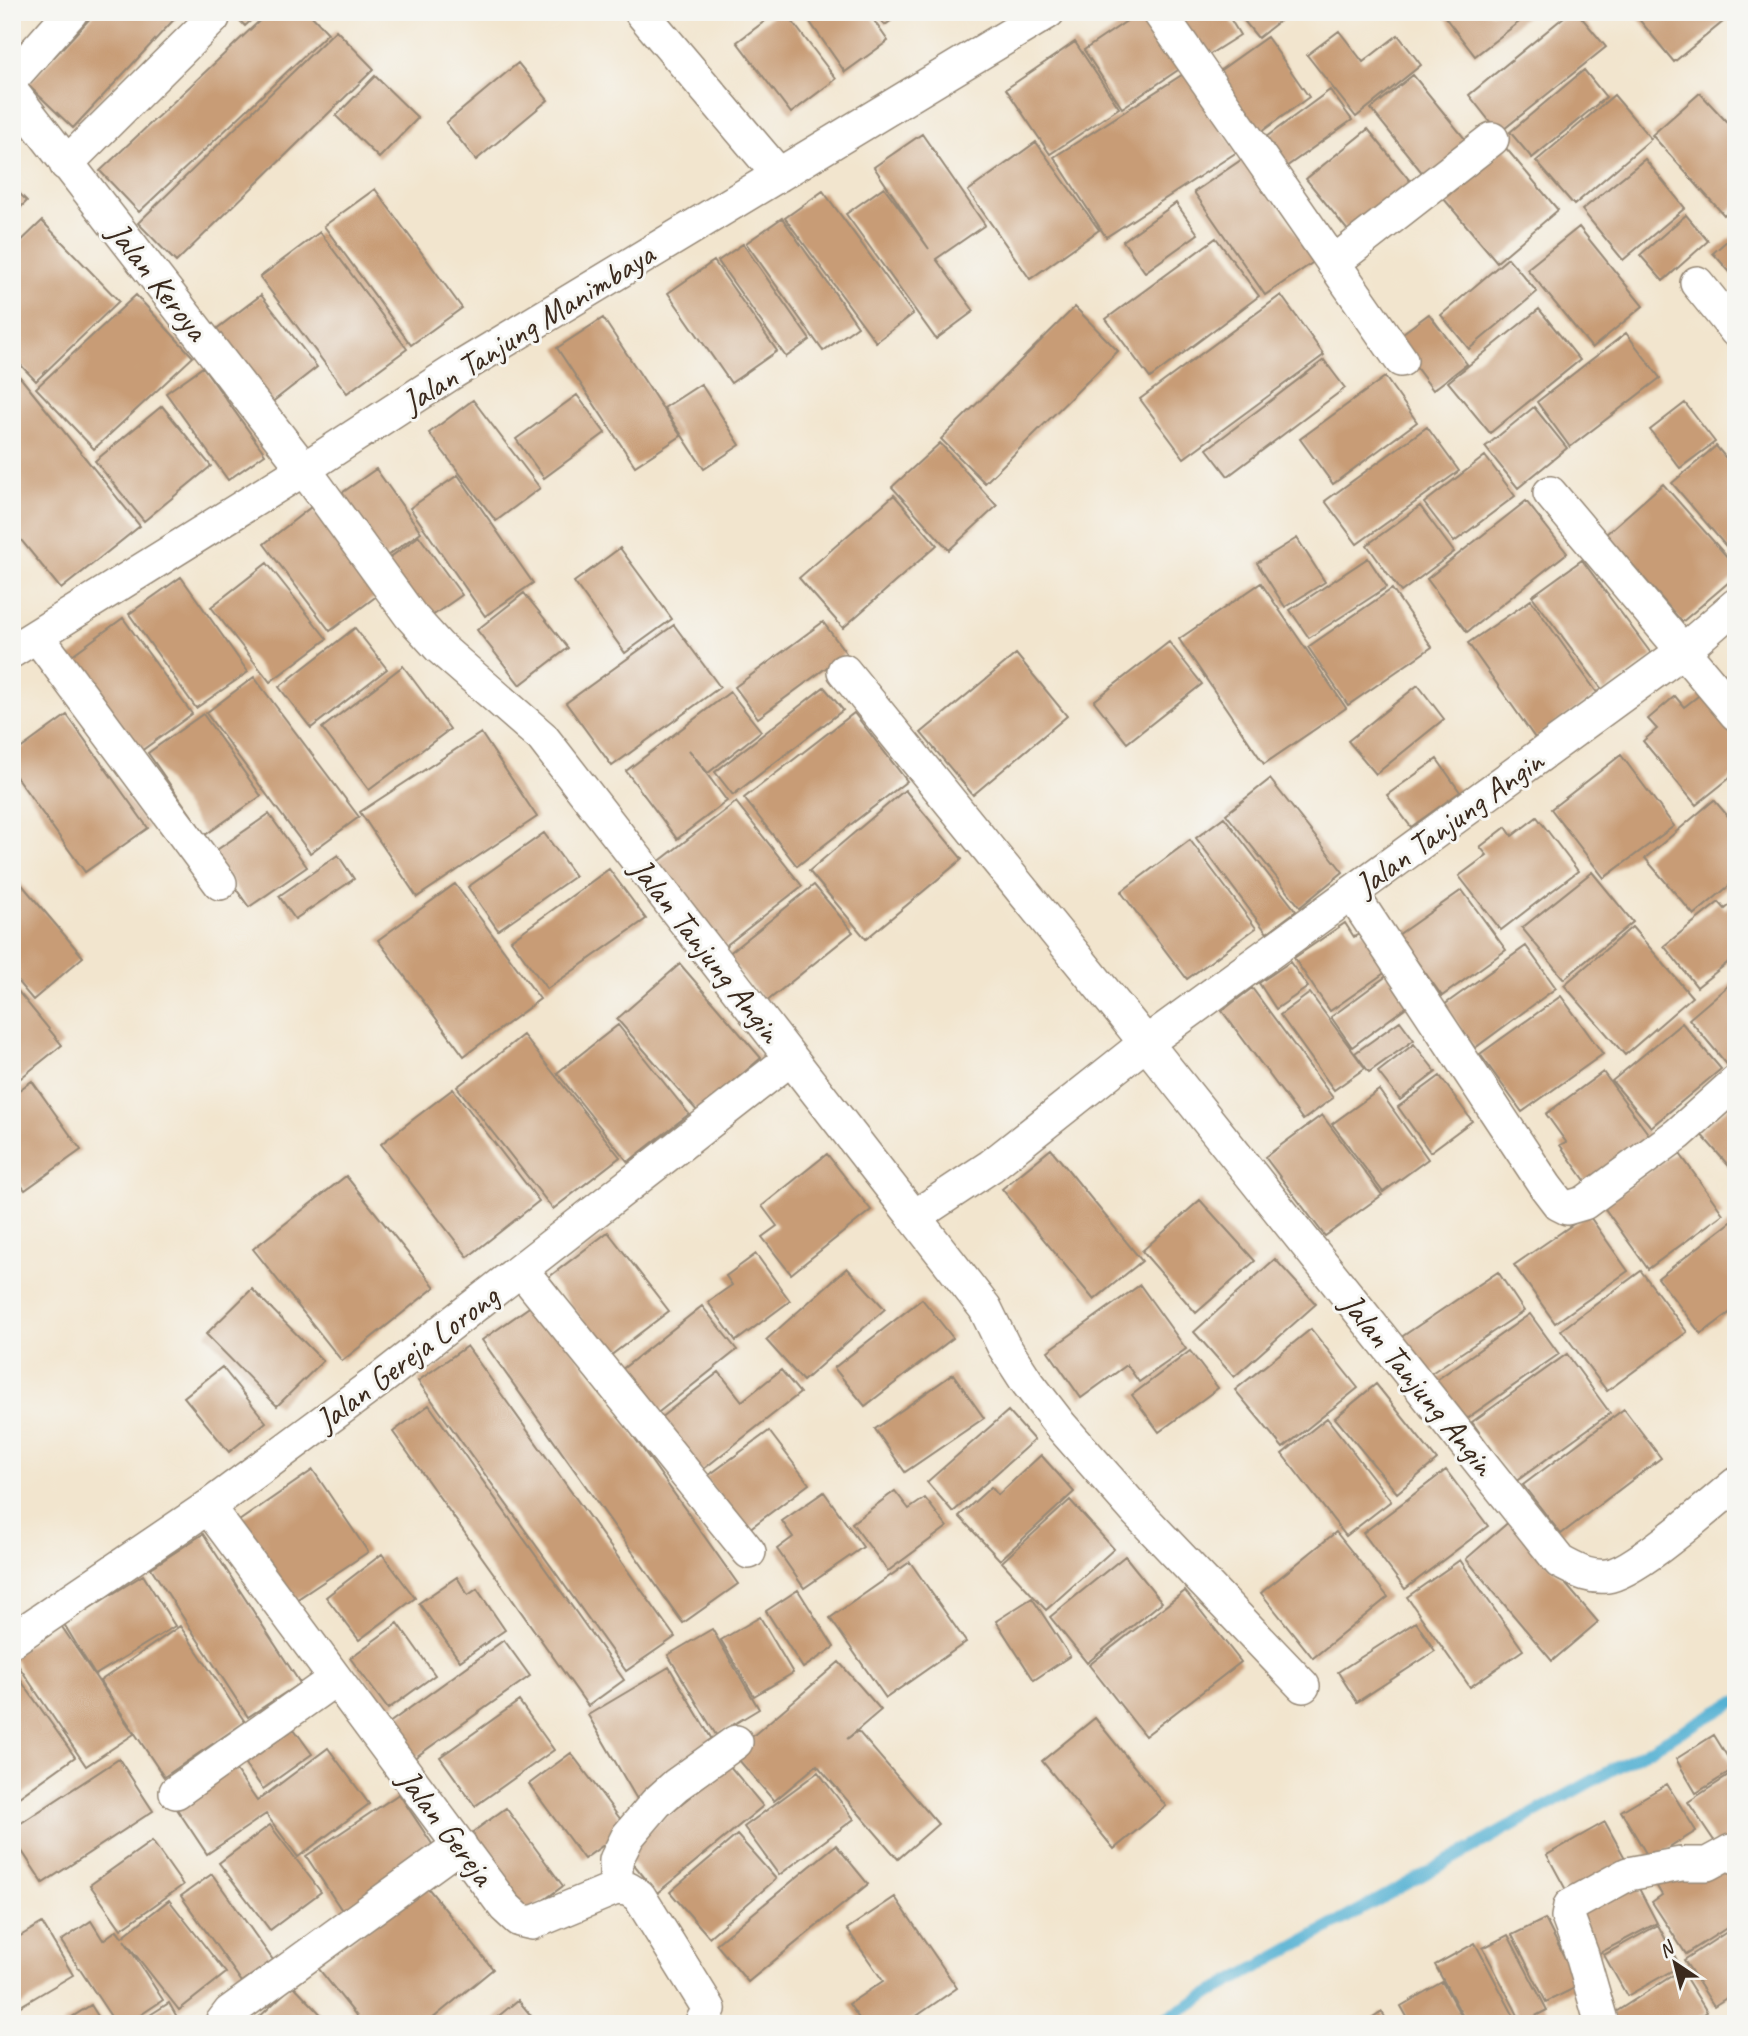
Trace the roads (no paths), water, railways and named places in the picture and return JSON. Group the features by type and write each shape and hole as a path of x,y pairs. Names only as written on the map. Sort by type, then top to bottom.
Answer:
{"street":[{"name":"Jalan Keroya","path":"71,12 13,84 66,163 304,470"},
{"path":"641,12 779,175"},
{"path":"1159,12 1401,360"},
{"name":"Jalan Tanjung Manimbaya","path":"25,644 304,470 453,372 1037,15"},
{"path":"66,163 213,18"},
{"path":"1333,262 1492,138"},
{"path":"1697,283 1736,331"},
{"name":"Jalan Tanjung Angin","path":"304,470 410,615 439,647 542,737 914,1217 991,1166 1146,1043 1683,652 1736,605"},
{"path":"1550,492 1736,714"},
{"path":"25,644 220,883"},
{"name":"Jalan Tanjung Angin","path":"844,671 1146,1043 1560,1562 1585,1575 1609,1576 1636,1564 1736,1484"},
{"path":"1352,894 1546,1187 1559,1203 1567,1208 1584,1203 1678,1134 1736,1082"},
{"name":"Jalan Gereja Lorong","path":"12,1640 208,1507 522,1271 790,1059"},
{"path":"914,1217 985,1308 1003,1345 1061,1426 1137,1513 1303,1686"},
{"path":"522,1271 749,1552"},
{"name":"Jalan Gereja","path":"208,1507 505,1907 519,1920 532,1923 616,1888"},
{"path":"176,1792 335,1679"},
{"path":"710,2019 639,1896 628,1889 616,1888 616,1860 621,1848 656,1803 676,1785 736,1742"},
{"path":"221,2024 230,2012 460,1845"},
{"path":"1602,2024 1568,1917 1570,1906 1628,1874 1681,1864 1707,1864 1731,1850 1736,1857"}],"waterway":[{"path":"1155,2024 1736,1701"}]}
